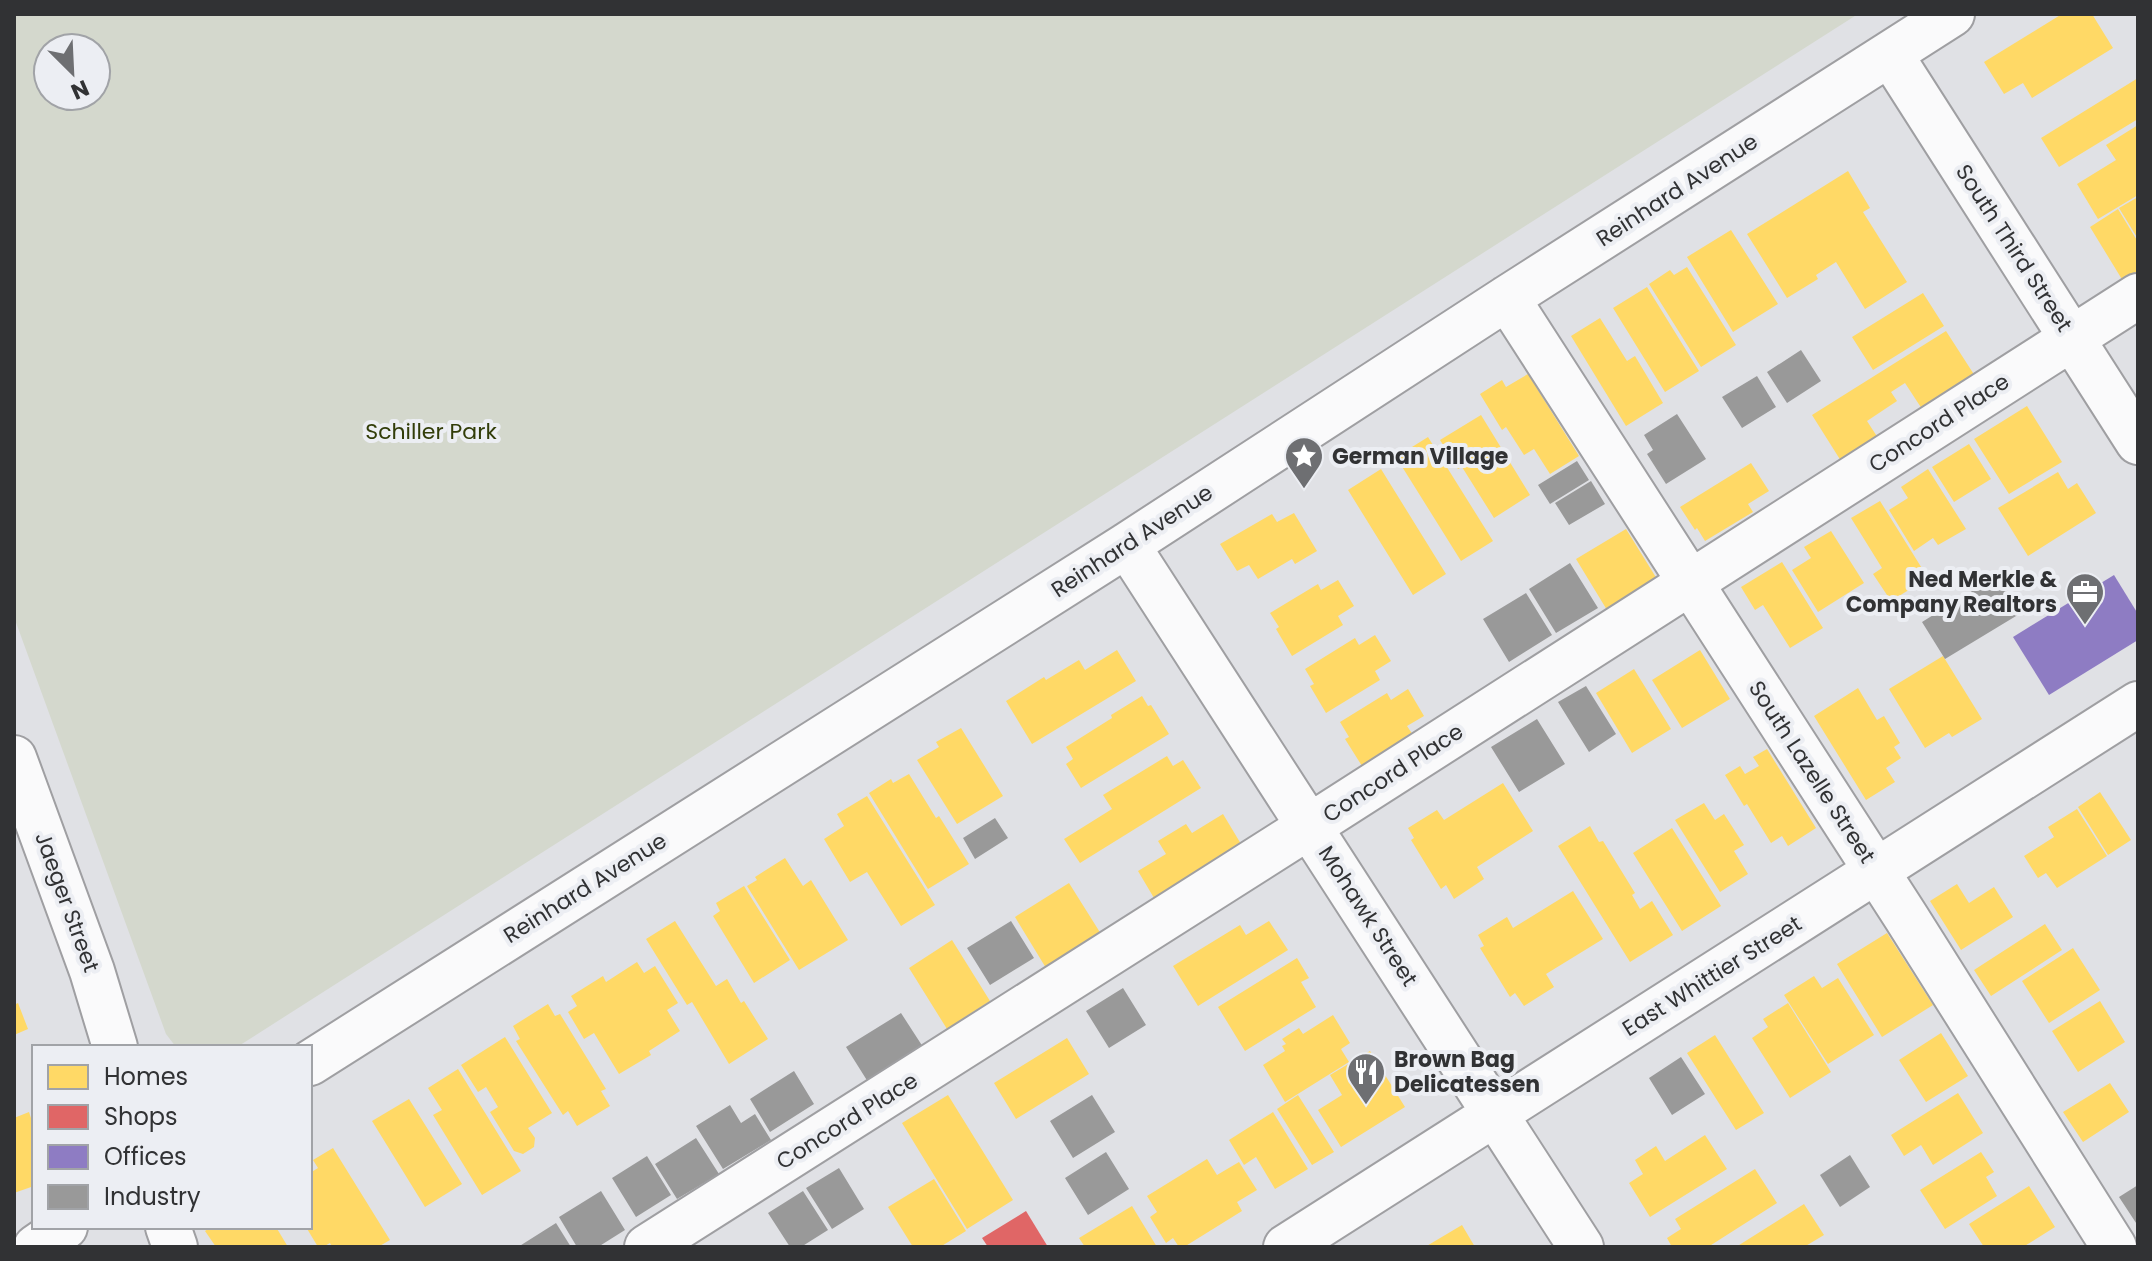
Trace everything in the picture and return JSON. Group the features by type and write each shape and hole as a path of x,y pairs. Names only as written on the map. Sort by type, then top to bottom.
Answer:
{"street":[{"name":"Reinhard Avenue","path":"312,1062 1127,545 1952,14"},
{"name":"South Third Street","path":"1890,54 2138,442"},
{"name":"Concord Place","path":"647,1247 2138,296"},
{"name":"South Lazelle Street","path":"1507,298 2114,1247"},
{"name":"Mohawk Street","path":"1127,545 1581,1247"},
{"name":"East Whittier Street","path":"1286,1247 2138,704"},
{"name":"Jaeger Street","path":"14,758 30,849 92,971 114,1045"},
{"path":"36,1247 62,1229"}],"green space":[{"name":"Schiller Park","path":"14,14 1858,14 240,1045 174,1045 166,1034 14,617"}],"building: Homes":[{"path":"2062,14 2092,14 2113,48 2032,98 2023,83 2004,94 1984,62"},
{"path":"2138,78 2138,119 2059,167 2041,138"},
{"path":"2138,125 2138,195 2098,219 2077,184 2116,160 2106,145"},
{"path":"1848,171 1870,208 1863,212 1907,282 1865,309 1836,262 1816,275 1818,279 1787,298 1747,234"},
{"path":"2138,197 2138,239 2119,208"},
{"path":"2118,209 2138,242 2138,272 2123,281 2090,227"},
{"path":"1731,230 1778,304 1733,332 1687,257"},
{"path":"1687,267 1736,345 1701,367 1649,284 1670,270 1674,275"},
{"path":"1647,287 1699,371 1665,392 1613,308"},
{"path":"1923,293 1944,326 1873,370 1852,337"},
{"path":"1600,318 1627,361 1635,356 1663,403 1626,426 1571,336"},
{"path":"1946,331 1975,376 1922,409 1905,383 1891,392 1897,401 1867,421 1878,438 1841,461 1812,415"},
{"path":"1528,374 1579,456 1550,474 1534,449 1524,455 1506,427 1502,430 1480,394 1502,380 1506,387"},
{"path":"2027,406 2062,462 2009,494 1974,439"},
{"path":"1481,415 1530,495 1494,518 1462,467 1458,469 1440,440"},
{"path":"1428,437 1493,541 1461,561 1396,457"},
{"path":"1969,444 1991,479 1954,502 1932,467"},
{"path":"1751,463 1769,491 1748,504 1753,512 1705,541 1680,507"},
{"path":"1381,469 1446,574 1413,595 1348,490"},
{"path":"1928,469 1966,529 1938,545 1933,538 1914,551 1889,510 1908,498 1901,487"},
{"path":"2058,472 2068,489 2077,483 2096,513 2028,556 1998,508"},
{"path":"1880,501 1928,578 1891,601 1873,574 1882,568 1851,518"},
{"path":"1294,513 1317,551 1295,564 1292,559 1258,579 1249,565 1237,571 1220,544 1272,514 1277,522"},
{"path":"1626,529 1657,579 1607,610 1576,559"},
{"path":"1831,531 1864,583 1818,612 1792,570 1811,558 1804,547"},
{"path":"1782,562 1823,628 1790,648 1763,605 1755,610 1741,587"},
{"path":"1338,580 1354,606 1338,616 1343,625 1292,656 1270,613 1318,584 1321,590"},
{"path":"1375,635 1391,661 1375,671 1380,680 1326,713 1310,686 1314,684 1305,669 1355,638 1359,645"},
{"path":"1117,650 1136,681 1032,744 1006,701 1079,660 1085,670"},
{"path":"1700,650 1730,699 1682,728 1652,680"},
{"path":"1943,656 1982,719 1952,737 1949,733 1925,748 1889,689"},
{"path":"1634,669 1671,729 1632,753 1596,693"},
{"path":"1858,688 1877,720 1884,716 1900,743 1894,747 1901,758 1886,768 1895,782 1866,800 1814,716"},
{"path":"1408,689 1424,716 1407,726 1413,735 1362,766 1345,739 1349,737 1340,722 1387,693 1391,700"},
{"path":"1142,696 1169,734 1081,788 1066,764 1073,759 1066,747"},
{"path":"961,728 1003,796 957,824 917,760 939,747 936,742"},
{"path":"1767,749 1816,828 1788,846 1782,836 1771,843 1725,775 1740,766 1745,774 1759,766 1753,757"},
{"path":"1167,756 1173,766 1183,760 1201,788 1080,863 1064,839 1112,809 1103,795"},
{"path":"909,774 969,864 928,889 869,793 891,779 893,783"},
{"path":"1503,783 1533,831 1477,867 1484,879 1454,899 1446,885 1441,889 1411,840 1414,838 1408,828 1437,810 1444,820"},
{"path":"2100,792 2131,840 2108,855 2078,807"},
{"path":"867,796 935,905 901,926 867,872 850,882 824,839 844,826 837,814"},
{"path":"1704,803 1715,820 1724,814 1744,845 1734,851 1748,874 1720,892 1675,820"},
{"path":"2077,809 2107,856 2057,888 2046,873 2038,878 2024,856 2054,837 2048,827"},
{"path":"1223,814 1241,844 1154,898 1138,871 1166,854 1158,841 1186,824 1192,833"},
{"path":"1590,826 1599,842 1603,841 1635,893 1632,895 1640,909 1652,901 1673,935 1630,962 1558,846"},
{"path":"1672,828 1721,906 1682,931 1633,853"},
{"path":"785,858 803,886 811,880 848,940 799,970 747,886 757,880 755,877"},
{"path":"1069,883 1101,934 1046,968 1015,917"},
{"path":"1957,884 1969,903 1994,887 2013,917 1961,950 1930,901"},
{"path":"744,886 790,960 754,983 713,916 720,911 716,903"},
{"path":"1573,891 1603,939 1546,974 1554,987 1524,1006 1515,993 1510,997 1480,948 1484,946 1478,935 1507,917 1513,928"},
{"path":"675,921 716,986 727,979 768,1039 729,1064 692,1002 687,1005 646,939"},
{"path":"1269,921 1288,950 1198,1006 1173,966 1240,925 1246,935"},
{"path":"2045,924 2062,950 1991,996 1974,970"},
{"path":"1887,933 1933,1005 1882,1037 1837,964"},
{"path":"952,940 990,1001 947,1029 909,968"},
{"path":"2073,948 2100,990 2049,1023 2022,981"},
{"path":"1297,958 1309,978 1301,982 1316,1007 1245,1051 1218,1007"},
{"path":"637,962 644,973 655,966 678,1003 667,1010 680,1031 649,1051 651,1055 619,1074 594,1033 584,1039 568,1012 577,1006 571,996 603,976 606,982"},
{"path":"1814,976 1822,988 1838,978 1874,1035 1828,1064 1784,995"},
{"path":"2100,1001 2125,1042 2078,1072 2052,1031"},
{"path":"18,1003 28,1029 14,1035 14,1005"},
{"path":"1788,1003 1831,1072 1790,1098 1752,1038 1768,1027 1763,1019"},
{"path":"548,1004 555,1016 560,1014 606,1089 601,1091 610,1106 577,1126 568,1111 563,1115 516,1041 520,1039 513,1026"},
{"path":"1333,1015 1350,1043 1341,1049 1349,1062 1285,1102 1263,1065 1285,1051 1282,1046 1286,1044 1282,1039 1299,1028 1303,1034"},
{"path":"1941,1033 1968,1076 1926,1102 1899,1060"},
{"path":"1715,1035 1764,1113 1736,1130 1687,1053"},
{"path":"505,1037 552,1113 528,1128 535,1138 534,1147 523,1154 514,1151 490,1112 498,1107 486,1087 478,1092 461,1065"},
{"path":"1067,1038 1089,1074 1016,1119 994,1083"},
{"path":"1370,1051 1405,1107 1341,1147 1318,1110 1342,1095 1330,1075"},
{"path":"458,1069 521,1171 482,1195 433,1115 442,1110 428,1088"},
{"path":"2110,1083 2129,1112 2083,1142 2063,1112"},
{"path":"1958,1093 1983,1133 1933,1165 1921,1145 1904,1156 1891,1135"},
{"path":"948,1095 1013,1200 967,1229 902,1123"},
{"path":"1298,1095 1334,1152 1312,1165 1277,1109"},
{"path":"409,1099 462,1184 425,1207 372,1121"},
{"path":"29,1112 32,1121 32,1187 14,1193 14,1118"},
{"path":"1273,1112 1308,1169 1275,1189 1256,1157 1244,1165 1229,1140"},
{"path":"1705,1135 1727,1169 1650,1217 1629,1183 1643,1174 1635,1160 1656,1146 1665,1161"},
{"path":"333,1148 390,1240 378,1247 332,1247 330,1243 318,1247 307,1229 312,1229 312,1172 318,1168 313,1160"},
{"path":"1981,1152 1994,1172 1986,1177 1997,1196 1945,1229 1920,1190"},
{"path":"1207,1159 1217,1175 1239,1162 1257,1190 1237,1202 1242,1211 1184,1247 1179,1247 1173,1238 1166,1243 1150,1217 1157,1212 1147,1196"},
{"path":"1755,1169 1777,1203 1708,1247 1672,1247 1667,1238 1681,1229 1675,1219"},
{"path":"934,1179 966,1231 940,1247 913,1247 888,1207"},
{"path":"2029,1186 2055,1227 2023,1247 1984,1247 1969,1224"},
{"path":"1804,1204 1824,1235 1804,1247 1736,1247"},
{"path":"1132,1206 1157,1247 1085,1247 1079,1238"},
{"path":"1462,1225 1475,1247 1425,1247"},
{"path":"277,1229 288,1247 216,1247 205,1231"}],"building: Shops":[{"path":"1026,1211 1048,1247 988,1247 982,1238"}],"building: Offices":[{"name":"Ned Merkle & Company Realtors","path":"2114,575 2138,614 2138,640 2049,695 2013,637"}],"building: Industry":[{"path":"1801,350 1821,381 1787,403 1767,372"},
{"path":"1757,376 1776,407 1742,428 1722,397"},
{"path":"1677,414 1706,459 1666,484 1647,454 1653,450 1644,435"},
{"path":"1577,461 1589,480 1550,504 1538,485"},
{"path":"1591,481 1605,504 1569,525 1555,503"},
{"path":"1570,563 1598,608 1556,633 1529,589"},
{"path":"1998,575 2021,613 1945,659 1922,622"},
{"path":"1526,593 1552,635 1509,662 1483,619"},
{"path":"1586,686 1616,734 1589,752 1558,702"},
{"path":"1537,719 1565,764 1519,792 1491,747"},
{"path":"995,818 1008,838 975,859 963,838"},
{"path":"1011,921 1034,958 990,985 967,948"},
{"path":"1123,988 1146,1025 1109,1048 1086,1011"},
{"path":"901,1013 923,1047 868,1082 846,1047"},
{"path":"1681,1057 1705,1094 1672,1115 1649,1078"},
{"path":"794,1071 814,1104 770,1132 750,1099"},
{"path":"1092,1095 1115,1132 1073,1158 1050,1121"},
{"path":"730,1105 741,1123 755,1114 771,1140 723,1169 696,1126"},
{"path":"696,1138 719,1174 677,1199 655,1164"},
{"path":"1106,1152 1129,1189 1088,1215 1065,1178"},
{"path":"1850,1155 1870,1187 1840,1207 1820,1175"},
{"path":"647,1156 671,1195 636,1217 612,1178"},
{"path":"839,1168 864,1209 832,1229 806,1188"},
{"path":"2138,1185 2138,1226 2119,1197"},
{"path":"601,1191 625,1230 598,1247 577,1247 559,1217"},
{"path":"803,1191 828,1230 801,1247 790,1247 768,1213"},
{"path":"556,1223 571,1247 518,1247"}],"place":[{"name":"German Village","path":"1304,490"},
{"name":"Ned Merkle & Company Realtors","path":"2085,626"},
{"name":"Brown Bag Delicatessen","path":"1366,1106"}]}
